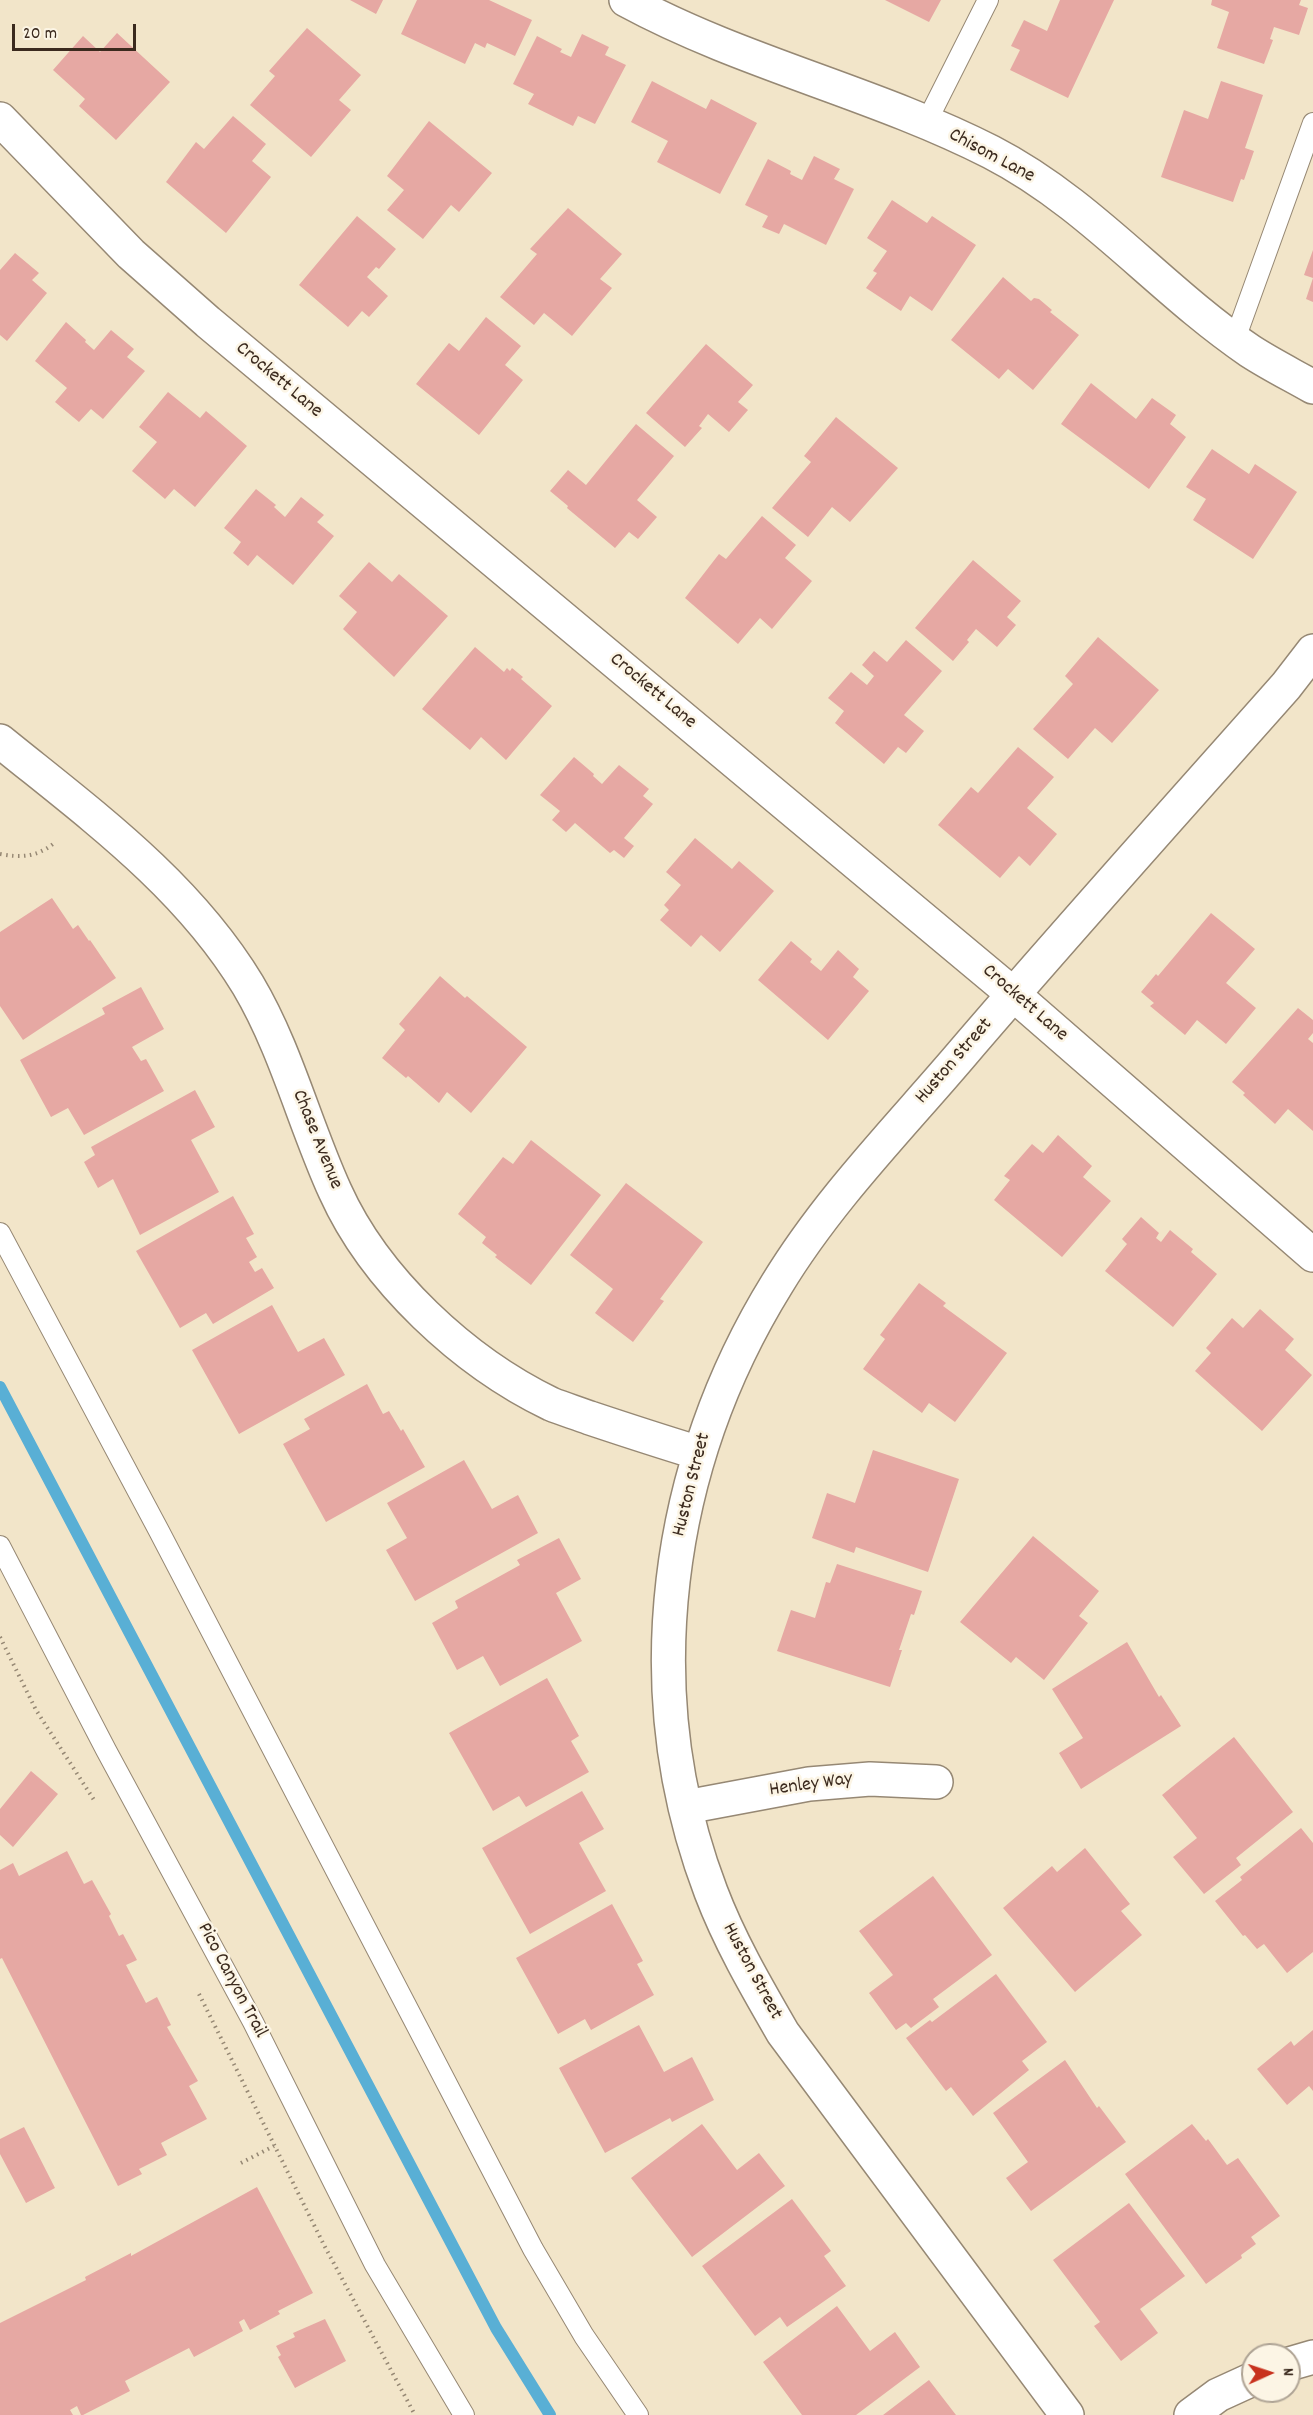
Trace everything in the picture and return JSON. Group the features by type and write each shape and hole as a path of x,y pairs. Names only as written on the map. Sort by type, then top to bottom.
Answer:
{"street":[{"name":"Chisom Lane","path":"642,4 740,53 926,123 992,153 1051,189 1106,231 1182,297 1250,351 1313,387"},
{"name":"Crockett Lane","path":"0,120 131,254 208,322 1013,994 1313,1256"},
{"name":"Huston Street","path":"1067,2415 783,2033 743,1965 711,1892 686,1808 674,1743 668,1672 669,1597 681,1528 699,1453 714,1406 741,1345 778,1281 821,1218 1013,994 1286,686 1313,651"},
{"name":"Chase Avenue","path":"0,741 114,833 162,877 208,931 247,984 278,1043 336,1193 370,1252 411,1300 448,1336 500,1374 552,1404 636,1434 699,1453"},
{"name":"Henley Way","path":"686,1808 809,1784 870,1779 936,1782"},
{"path":"1191,2415 1218,2395 1241,2384"}],"lane":[{"path":"926,123 988,0"},
{"path":"1235,339 1313,123"},
{"path":"0,1233 159,1531 533,2249 584,2336 638,2415"},
{"name":"Pico Canyon Trail","path":"0,1546 106,1750 253,2022 375,2265 464,2415"}],"path":[{"path":"0,854 19,858 41,853 52,844"},
{"path":"0,1637 36,1710 100,1809"},
{"path":"197,1990 324,2245 415,2415"},
{"path":"241,2163 274,2145"}],"building":[{"path":"350,0 383,0 376,14"},
{"path":"417,0 489,0 532,20 515,56 487,43 485,48 475,43 465,64 401,34"},
{"path":"885,0 941,0 929,22"},
{"path":"1060,0 1114,0 1068,98 1010,70 1020,50 1011,46 1024,20 1047,31"},
{"path":"1212,0 1301,0 1299,5 1308,8 1299,35 1274,27 1270,39 1273,40 1264,64 1217,48 1229,12 1211,5"},
{"path":"307,28 361,75 339,100 351,110 311,157 250,105 275,76 269,71"},
{"path":"117,33 170,82 116,140 79,106 85,99 53,70 83,36 100,52"},
{"path":"582,34 609,47 605,55 626,65 595,124 578,116 573,126 528,104 534,94 513,84 537,36 562,49 560,52 571,57"},
{"path":"652,81 706,109 711,99 757,123 720,194 657,162 668,141 631,122"},
{"path":"1221,81 1263,95 1245,148 1254,151 1233,202 1161,177 1184,110 1208,119"},
{"path":"233,116 266,144 252,161 271,177 226,233 166,182 196,142 204,149"},
{"path":"429,121 492,173 459,212 451,205 423,239 387,210 404,190 387,176"},
{"path":"814,156 840,169 834,179 854,189 826,245 784,224 779,234 762,227 768,216 745,205 768,159 791,171 790,174 802,180"},
{"path":"892,200 927,223 932,216 976,245 932,311 910,296 901,311 866,288 877,273 873,271 887,251 867,238"},
{"path":"568,208 622,254 600,279 612,288 572,336 544,313 534,325 500,297 537,254 530,249"},
{"path":"357,216 396,249 379,269 376,267 367,277 388,296 369,317 362,311 348,327 299,285"},
{"path":"1313,250 1313,278 1304,275"},
{"path":"15,253 39,273 32,280 47,293 7,341 0,335 0,270"},
{"path":"1003,277 1031,301 1034,298 1039,299 1052,310 1050,312 1079,335 1033,390 1008,369 999,379 951,340"},
{"path":"1313,278 1313,302 1306,299"},
{"path":"486,317 521,346 505,365 523,380 479,435 416,384 449,343 459,351"},
{"path":"66,322 94,350 111,330 134,349 127,357 145,371 103,419 91,409 79,422 55,402 67,388 35,361"},
{"path":"706,344 753,385 738,402 748,410 729,432 708,414 699,426 702,428 685,447 646,413"},
{"path":"1091,383 1136,419 1152,398 1176,415 1170,424 1186,437 1149,489 1061,424"},
{"path":"168,392 200,418 206,411 247,446 195,507 174,489 165,499 132,471 157,442 139,427"},
{"path":"836,417 898,468 850,522 832,507 808,537 772,508 811,462 804,456"},
{"path":"636,424 674,456 637,500 657,517 638,539 629,532 615,548 550,491 568,470 586,485"},
{"path":"1212,449 1249,474 1255,464 1297,492 1253,559 1193,520 1206,499 1186,487"},
{"path":"256,489 276,505 274,507 285,517 301,497 324,515 317,522 334,536 293,585 257,555 248,566 233,553 241,542 224,528"},
{"path":"762,516 796,545 785,558 812,581 772,629 760,618 738,644 685,598 719,554 726,559"},
{"path":"973,560 1021,601 1007,617 1016,625 997,647 976,629 967,640 969,642 953,661 915,628"},
{"path":"369,562 392,582 399,574 448,616 394,677 343,629 357,612 339,596"},
{"path":"1098,637 1159,690 1112,743 1095,728 1068,759 1033,729 1073,684 1065,676"},
{"path":"906,640 942,671 904,715 924,731 906,753 898,747 884,764 835,723 844,711 828,698 851,672 867,685 874,676 862,665 874,651 887,662"},
{"path":"475,647 504,672 507,668 510,671 512,668 552,706 506,760 481,737 470,750 422,709"},
{"path":"1018,747 1054,777 1027,808 1057,834 1030,866 1019,856 1000,878 938,825 971,787 978,793"},
{"path":"574,757 602,784 619,765 649,789 643,796 653,804 624,838 634,846 624,858 614,850 610,853 575,823 566,832 552,820 560,811 540,795"},
{"path":"695,838 732,869 739,861 774,891 720,952 701,935 691,947 660,920 669,910 664,905 681,885 666,872"},
{"path":"52,898 73,929 78,925 90,940 116,978 23,1040 0,1006 0,932"},
{"path":"1211,913 1255,949 1226,983 1256,1008 1226,1044 1197,1020 1185,1035 1150,1006 1154,1003 1141,992 1156,974 1158,976"},
{"path":"791,941 812,959 810,962 821,971 838,950 859,969 853,977 869,991 828,1040 758,980"},
{"path":"440,976 527,1047 471,1113 447,1092 439,1103 408,1076 406,1078 382,1058 405,1030 399,1024"},
{"path":"141,987 164,1029 132,1047 141,1061 146,1059 164,1091 84,1135 68,1108 51,1117 20,1060 105,1014 102,1008"},
{"path":"1298,1008 1313,1020 1313,1033 1308,1039 1313,1043 1313,1131 1288,1109 1275,1124 1232,1082"},
{"path":"195,1090 215,1127 191,1140 219,1192 140,1235 113,1179 98,1188 84,1162 95,1155 91,1147"},
{"path":"1058,1135 1092,1166 1083,1177 1111,1201 1062,1257 994,1200 1010,1180 1004,1176 1032,1144 1043,1153"},
{"path":"531,1140 601,1195 531,1285 495,1257 497,1255 482,1243 486,1237 458,1214 503,1157 513,1164"},
{"path":"626,1183 703,1242 660,1299 664,1301 633,1342 595,1313 613,1289 570,1255"},
{"path":"233,1196 254,1234 246,1238 257,1257 249,1262 255,1272 262,1268 274,1288 213,1324 206,1313 180,1328 136,1251"},
{"path":"1141,1217 1159,1233 1156,1238 1161,1242 1170,1230 1193,1249 1191,1252 1217,1274 1173,1327 1105,1271 1127,1244 1122,1239"},
{"path":"919,1283 946,1303 943,1306 1007,1353 955,1422 929,1403 922,1413 863,1369 885,1339 880,1335"},
{"path":"272,1305 298,1352 324,1338 345,1375 239,1434 192,1350"},
{"path":"1260,1309 1294,1339 1285,1350 1312,1375 1262,1431 1195,1371 1211,1353 1206,1348 1232,1318 1243,1328"},
{"path":"367,1384 383,1414 389,1411 401,1431 403,1429 425,1467 326,1522 283,1444 310,1429 304,1419"},
{"path":"873,1450 959,1479 928,1572 856,1547 854,1553 812,1538 827,1493 855,1503"},
{"path":"464,1460 492,1509 518,1495 538,1533 415,1601 386,1550 407,1538 387,1503"},
{"path":"1033,1536 1099,1591 1079,1616 1088,1623 1044,1680 1016,1657 1011,1663 960,1622"},
{"path":"559,1538 581,1579 556,1593 582,1641 500,1686 483,1656 457,1670 432,1623 458,1608 455,1601 520,1565 517,1560"},
{"path":"837,1564 922,1591 914,1615 911,1614 899,1650 902,1650 890,1687 777,1651 791,1610 815,1618 826,1582 830,1583"},
{"path":"1127,1642 1159,1697 1161,1695 1181,1726 1081,1789 1059,1753 1083,1738 1052,1689"},
{"path":"547,1678 579,1736 571,1741 589,1772 526,1807 519,1796 493,1811 449,1733"},
{"path":"1234,1737 1293,1812 1236,1858 1241,1865 1204,1894 1173,1857 1197,1838 1162,1795"},
{"path":"31,1771 58,1794 13,1847 0,1835 0,1809"},
{"path":"582,1791 604,1829 579,1843 606,1891 530,1934 482,1848"},
{"path":"1301,1828 1313,1843 1313,1952 1287,1973 1264,1944 1257,1949 1245,1935 1243,1936 1215,1901 1242,1880 1240,1877"},
{"path":"1085,1848 1130,1904 1121,1911 1142,1935 1075,1992 1003,1908 1052,1866 1057,1872"},
{"path":"67,1851 84,1884 92,1880 111,1914 109,1916 119,1936 123,1934 137,1960 126,1965 146,2003 157,1997 171,2025 167,2027 198,2081 189,2086 207,2119 161,2143 167,2155 139,2169 142,2174 118,2186 2,1958 0,1959 0,1870 13,1863 19,1876"},
{"path":"933,1876 992,1955 933,1999 939,2007 911,2028 906,2023 896,2030 869,1993 893,1975 859,1931"},
{"path":"612,1904 643,1961 637,1964 654,1995 591,2030 585,2019 558,2034 516,1958"},
{"path":"996,1974 1047,2042 1022,2061 1029,2070 973,2116 951,2087 946,2091 906,2038 930,2020 932,2022"},
{"path":"639,2025 664,2072 692,2057 714,2100 672,2122 670,2118 605,2153 559,2068"},
{"path":"1313,2030 1313,2091 1309,2086 1287,2105 1257,2069 1291,2041 1294,2046"},
{"path":"1065,2060 1097,2108 1099,2106 1126,2142 1031,2211 1006,2178 1028,2162 993,2113"},
{"path":"702,2124 737,2170 759,2153 785,2186 692,2257 631,2178"},
{"path":"1192,2124 1206,2141 1208,2139 1227,2165 1238,2158 1280,2216 1251,2237 1256,2244 1241,2255 1242,2258 1206,2284 1125,2174"},
{"path":"24,2127 55,2188 26,2203 0,2154 0,2139"},
{"path":"257,2187 313,2293 278,2311 280,2314 250,2330 244,2319 239,2322 243,2331 194,2357 189,2348 125,2381 130,2391 83,2415 77,2406 70,2410 73,2415 0,2415 0,2323 86,2280 85,2277 131,2253 131,2256"},
{"path":"792,2199 831,2251 824,2256 846,2286 787,2327 780,2317 755,2336 702,2266"},
{"path":"1129,2203 1185,2276 1140,2309 1158,2333 1121,2361 1094,2326 1100,2322 1053,2260"},
{"path":"837,2306 870,2351 895,2332 920,2367 856,2415 802,2415 763,2362"},
{"path":"325,2319 346,2361 295,2388 278,2357 281,2355 276,2346 295,2337 293,2333"},
{"path":"929,2380 956,2415 883,2415"}],"waterway":[{"path":"0,1387 496,2328 550,2415"}]}
